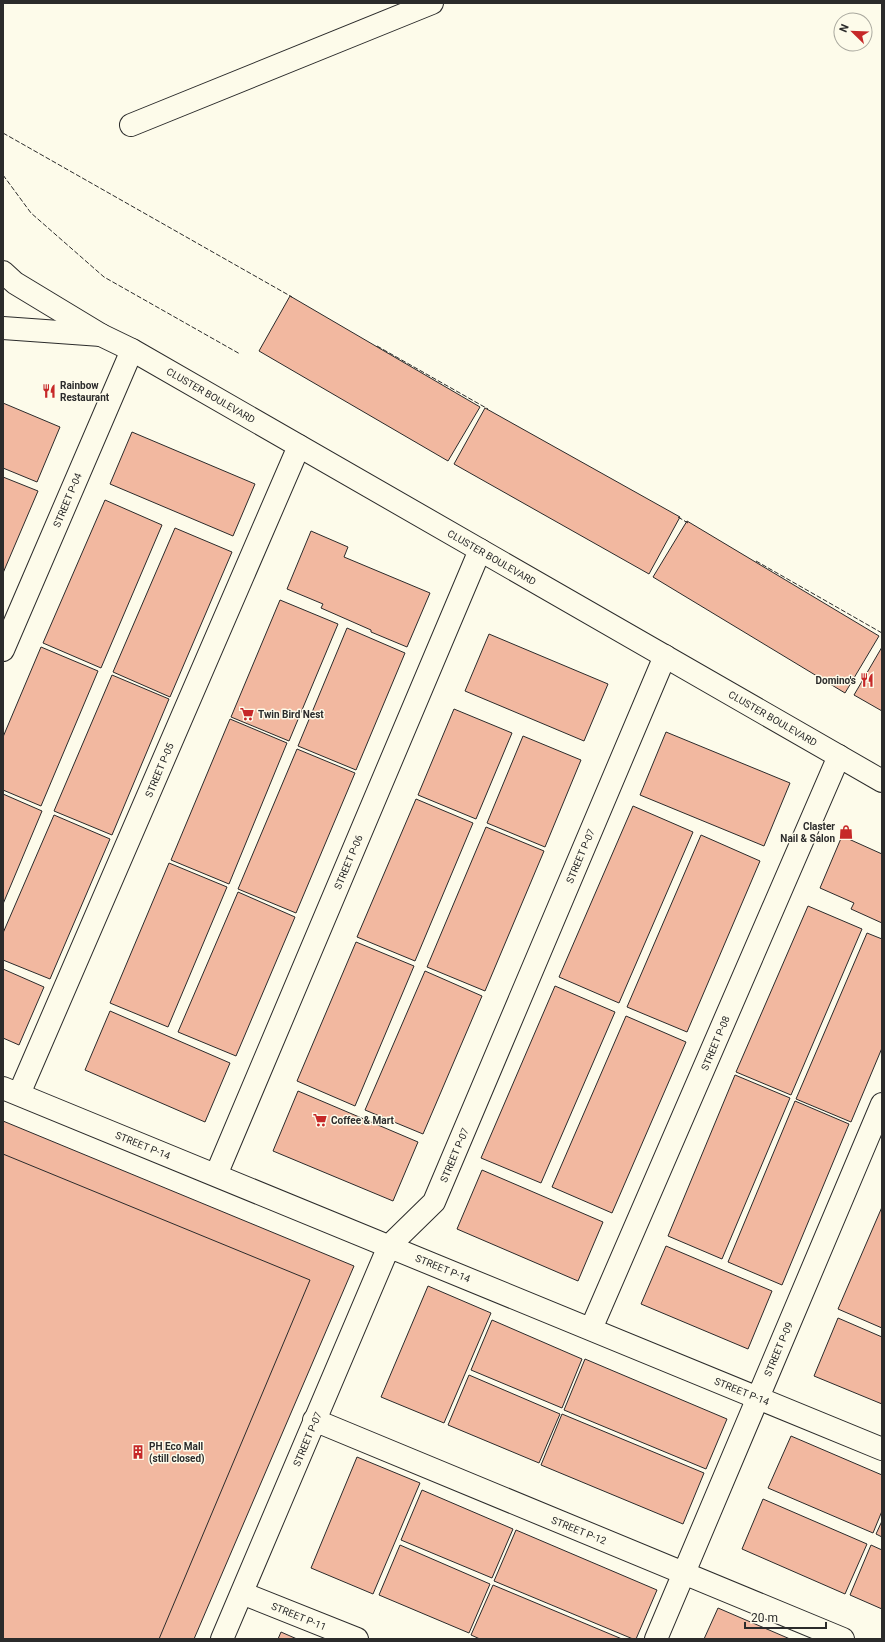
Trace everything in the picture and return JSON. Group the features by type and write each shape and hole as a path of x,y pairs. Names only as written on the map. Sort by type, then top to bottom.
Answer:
{"street":[{"path":"131,125 432,3"},
{"name":"CLUSTER BOULEVARD","path":"3,272 15,283 101,335 132,350 882,781"},
{"name":"CLUSTER BOULEVARD","path":"3,328 101,335"},
{"name":"STREET P-04","path":"3,650 132,350"},
{"name":"STREET P-05","path":"11,1091 299,446"},
{"name":"STREET P-06","path":"216,1175 480,550"},
{"name":"STREET P-07","path":"222,1639 389,1246 434,1202 665,656"},
{"name":"STREET P-08","path":"591,1329 839,756"},
{"name":"STREET P-14","path":"11,1091 882,1449"},
{"name":"STREET P-09","path":"656,1639 882,1104"},
{"name":"STREET P-12","path":"314,1420 844,1639"},
{"name":"STREET P-11","path":"242,1593 357,1639"}],"building":[{"path":"290,296 480,407 448,461 259,351"},
{"path":"3,403 60,427 37,482 3,468"},
{"path":"485,408 680,517 649,574 454,464"},
{"path":"132,432 255,484 233,536 110,484"},
{"path":"3,477 38,491 3,573"},
{"path":"105,500 162,525 101,668 43,643"},
{"path":"687,521 879,636 845,693 653,577"},
{"path":"175,528 232,552 170,697 113,672"},
{"path":"311,531 348,547 344,557 430,593 407,647 371,632 371,630 321,608 323,604 287,589"},
{"path":"280,600 338,624 289,741 231,717"},
{"path":"347,628 405,653 356,770 298,746"},
{"path":"489,634 608,684 584,741 465,691"},
{"path":"41,647 98,671 41,806 3,790 3,737"},
{"path":"882,647 882,711 854,695"},
{"path":"112,675 169,699 112,835 54,811"},
{"path":"454,709 512,733 476,819 418,795"},
{"path":"230,719 287,743 229,884 171,860"},
{"path":"666,732 790,783 764,846 640,795"},
{"path":"523,736 581,760 545,847 487,823"},
{"path":"297,749 355,773 296,913 238,889"},
{"path":"3,794 42,811 3,904"},
{"path":"416,799 473,823 415,961 357,937"},
{"path":"633,806 693,832 619,1003 559,977"},
{"path":"54,815 110,839 50,979 3,960 3,933"},
{"path":"486,827 544,851 485,991 427,967"},
{"path":"701,835 760,861 687,1032 627,1007"},
{"path":"842,836 882,854 882,923 851,909 854,903 820,888"},
{"path":"169,863 227,887 168,1027 110,1003"},
{"path":"238,892 295,917 236,1056 178,1032"},
{"path":"808,906 862,929 791,1095 736,1072"},
{"path":"867,933 882,939 882,1048 851,1122 796,1099"},
{"path":"356,942 414,966 355,1106 297,1081"},
{"path":"3,969 44,987 19,1045 3,1038"},
{"path":"425,971 482,996 423,1134 365,1110"},
{"path":"555,986 615,1012 541,1183 481,1158"},
{"path":"110,1011 230,1063 205,1122 85,1070"},
{"path":"626,1016 686,1042 612,1213 552,1187"},
{"path":"735,1075 790,1098 722,1259 668,1236"},
{"path":"298,1091 418,1142 393,1201 273,1151"},
{"path":"795,1101 849,1124 782,1285 728,1262"},
{"name":"PH Eco Mall (still closed)","path":"3,1121 354,1266 194,1639 3,1639"},
{"name":"PH Eco Mall (still closed)","path":"3,1154 310,1280 159,1639 3,1639"},
{"path":"482,1170 603,1222 578,1281 457,1229"},
{"path":"882,1207 882,1328 838,1309"},
{"path":"666,1246 772,1291 748,1349 641,1304"},
{"path":"428,1286 491,1313 444,1423 381,1397"},
{"path":"838,1318 882,1337 882,1404 814,1376"},
{"path":"492,1320 582,1359 562,1408 471,1370"},
{"path":"585,1359 727,1419 706,1469 564,1410"},
{"path":"469,1375 560,1414 539,1463 448,1425"},
{"path":"562,1414 704,1473 683,1524 541,1465"},
{"path":"791,1436 882,1475 882,1511 873,1533 768,1488"},
{"path":"357,1457 420,1483 373,1594 311,1568"},
{"path":"422,1490 513,1529 492,1578 401,1540"},
{"path":"763,1499 867,1544 845,1594 742,1549"},
{"path":"882,1521 882,1537 876,1534"},
{"path":"516,1530 657,1590 636,1639 494,1581"},
{"path":"400,1545 490,1584 469,1633 379,1595"},
{"path":"871,1545 882,1550 882,1609 850,1595"},
{"path":"493,1585 622,1639 480,1639 471,1635"},
{"path":"718,1608 790,1639 704,1639"},
{"path":"281,1632 297,1639 278,1639"}],"fence":[{"path":"3,133 292,297"},
{"path":"3,175 31,213 104,277 240,354"},
{"path":"377,346 488,409"},
{"path":"678,517 688,523"},
{"path":"756,561 882,633"}],"place":[{"name":"Rainbow Restaurant","path":"49,391"},
{"name":"Domino's","path":"867,680"},
{"name":"Twin Bird Nest","path":"247,714"},
{"name":"Claster Nail & Salon","path":"846,832"},
{"name":"Coffee & Mart","path":"320,1120"},
{"name":"PH Eco Mall (still closed)","path":"138,1452"}]}
